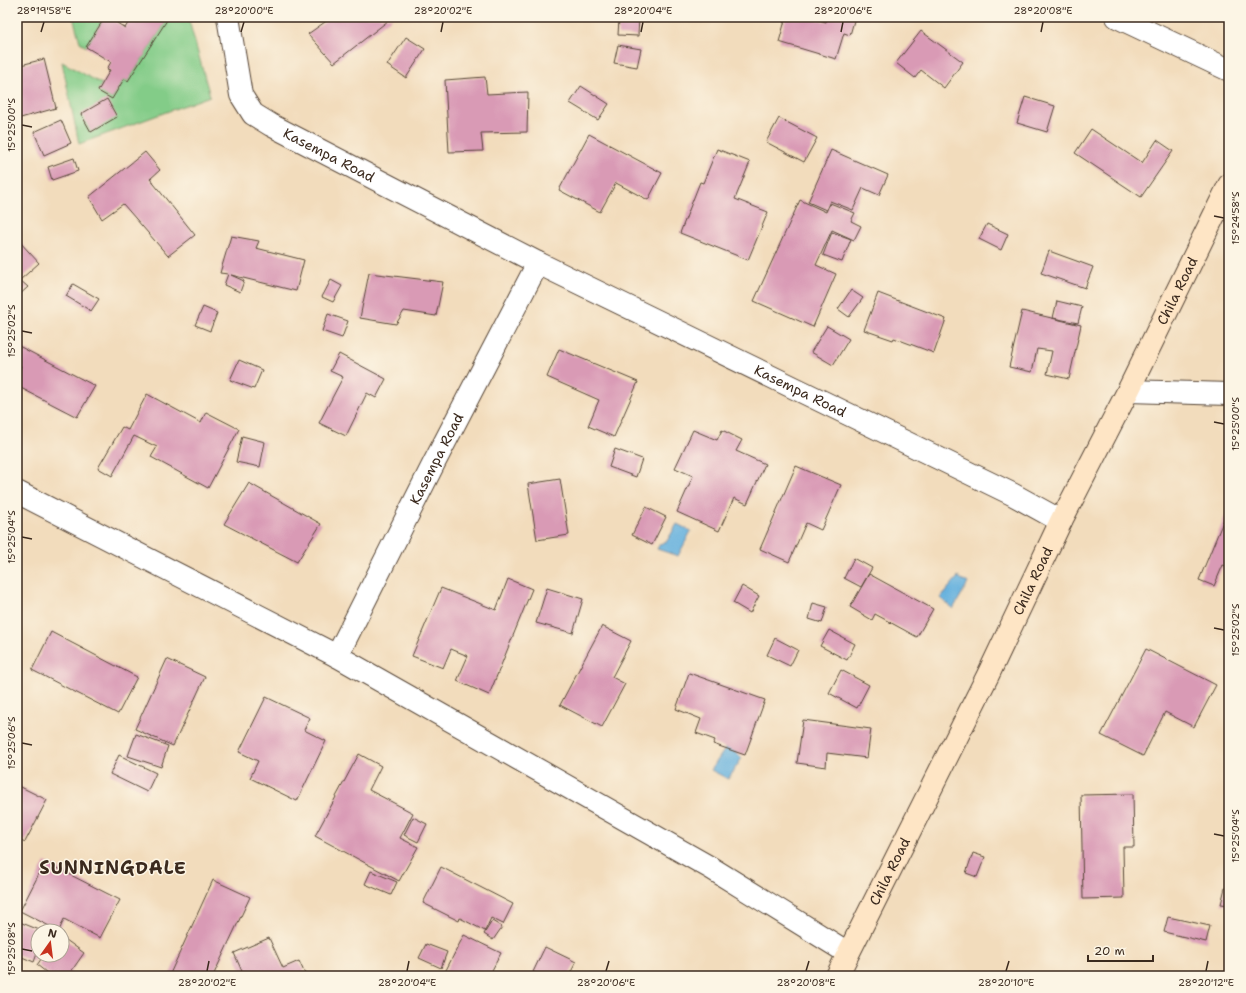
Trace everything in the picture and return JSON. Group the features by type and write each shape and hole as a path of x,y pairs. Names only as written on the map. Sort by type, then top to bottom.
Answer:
{"street":[{"name":"Kasempa Road","path":"228,17 242,95 252,114 538,263 1012,494 1061,521"},
{"path":"1117,17 1229,70"},
{"name":"Chila Road","path":"837,976 988,675 1061,521 1128,391 1229,185"},
{"name":"Kasempa Road","path":"337,656 434,463 538,263"},
{"path":"1128,391 1229,394"},
{"path":"17,492 337,656 711,868 848,953"}],"green space":[{"path":"73,17 105,17 86,47 80,42"},
{"path":"169,17 188,17 210,96 79,144 62,62 102,84 98,91 112,99 124,79 128,81"}],"water":[{"path":"677,524 691,531 678,556 657,549 660,544 667,541"},
{"path":"958,577 968,583 953,609 940,598"},
{"path":"727,746 742,758 728,779 711,770"}],"building":[{"path":"105,17 108,17 125,28 132,17 169,17 128,81 124,79 112,99 98,91 110,70 107,69 111,62 86,47"},
{"path":"332,17 393,17 334,63 308,34"},
{"path":"610,17 639,17 638,36 618,35 619,19"},
{"path":"786,17 808,17 826,22 828,17 855,17 850,35 844,33 836,59 779,42"},
{"path":"921,31 963,62 944,88 921,70 915,78 896,63"},
{"path":"406,37 425,49 406,78 387,65"},
{"path":"618,45 641,49 637,67 614,63"},
{"path":"44,59 56,108 17,119 17,66"},
{"path":"485,77 487,94 528,92 527,132 481,133 483,151 449,152 445,80"},
{"path":"581,86 609,104 598,120 570,103"},
{"path":"1025,97 1055,106 1047,132 1017,123"},
{"path":"107,99 117,117 91,132 81,114"},
{"path":"779,118 817,138 804,162 766,142"},
{"path":"61,120 71,143 44,155 34,132"},
{"path":"1091,129 1142,163 1157,140 1173,151 1141,197 1075,153"},
{"path":"589,134 662,173 648,200 616,183 600,212 559,190"},
{"path":"717,149 750,162 735,199 768,212 748,260 680,233 700,182 703,183"},
{"path":"831,150 888,175 879,195 863,188 853,210 830,201 826,210 808,202"},
{"path":"145,152 160,170 150,179 195,235 168,256 123,204 102,219 89,197"},
{"path":"74,158 78,171 52,180 48,167"},
{"path":"800,200 826,212 830,203 855,213 851,221 861,226 854,240 832,230 816,265 836,274 813,327 754,301"},
{"path":"987,224 1008,234 1001,250 979,239"},
{"path":"832,232 851,239 842,262 823,255"},
{"path":"231,236 259,241 256,248 304,260 296,291 231,275 244,281 240,292 224,285 228,274 220,273"},
{"path":"19,241 39,263 20,280 28,287 17,297 17,243"},
{"path":"1049,251 1093,267 1085,288 1041,273"},
{"path":"369,273 443,282 436,316 404,311 396,324 360,318"},
{"path":"331,280 342,286 333,302 322,297"},
{"path":"73,284 99,299 91,311 66,296"},
{"path":"851,290 863,298 849,317 838,309"},
{"path":"878,293 946,319 934,353 894,338 893,340 864,330"},
{"path":"1057,301 1082,307 1078,323 1053,318"},
{"path":"203,307 217,313 210,331 195,325"},
{"path":"1022,311 1081,325 1069,379 1047,374 1052,351 1037,349 1032,372 1009,367"},
{"path":"328,314 348,321 342,338 322,331"},
{"path":"827,326 849,339 833,365 811,352"},
{"path":"17,345 95,386 77,417 17,386 17,376 21,366 17,365"},
{"path":"559,349 638,382 614,437 588,426 599,400 547,377"},
{"path":"339,354 386,379 376,398 367,393 346,436 319,423 343,377 330,371"},
{"path":"239,360 262,370 254,389 230,380"},
{"path":"147,394 201,423 206,412 239,429 208,488 151,457 157,447 134,436 112,476 98,468 122,427 128,430"},
{"path":"693,430 717,440 722,430 742,440 736,451 765,464 747,504 734,498 719,531 677,512 693,476 675,468"},
{"path":"242,436 265,442 260,467 236,462"},
{"path":"615,449 642,459 636,477 609,467"},
{"path":"796,466 841,485 821,530 806,523 789,562 760,549"},
{"path":"560,479 569,535 537,540 528,484"},
{"path":"249,483 321,524 297,562 224,524"},
{"path":"646,507 666,517 652,545 632,535"},
{"path":"1229,507 1229,567 1223,565 1214,586 1199,580"},
{"path":"854,558 872,568 861,587 844,578"},
{"path":"869,574 933,609 917,637 875,614 872,620 850,607"},
{"path":"508,579 532,589 489,695 457,681 468,656 451,649 443,668 412,656 441,588 496,610"},
{"path":"742,586 759,596 750,613 733,603"},
{"path":"547,588 583,599 573,633 536,623"},
{"path":"813,603 827,607 822,623 809,619"},
{"path":"602,626 631,641 612,677 625,684 602,727 560,705"},
{"path":"829,630 855,644 847,660 820,646"},
{"path":"51,632 137,677 118,714 32,670"},
{"path":"775,638 798,650 790,666 767,655"},
{"path":"1146,649 1216,685 1194,727 1165,712 1143,756 1101,735"},
{"path":"167,659 205,677 173,746 135,729"},
{"path":"841,670 869,685 857,708 829,693"},
{"path":"689,673 765,700 745,755 713,744 715,740 696,733 701,719 676,709"},
{"path":"266,697 310,718 304,730 326,741 297,801 250,778 258,761 239,752"},
{"path":"803,720 871,729 867,758 827,753 826,767 797,763"},
{"path":"136,734 168,746 161,767 128,756"},
{"path":"359,754 381,766 369,790 413,813 400,838 418,847 399,881 315,836"},
{"path":"119,755 156,773 147,792 110,774"},
{"path":"17,785 47,800 25,842 17,838 17,818 20,812 17,811"},
{"path":"1133,794 1134,847 1123,847 1124,898 1083,899 1081,795"},
{"path":"413,817 427,824 418,842 404,835"},
{"path":"973,853 985,857 977,877 966,873"},
{"path":"45,862 120,900 100,938 64,919 62,923 43,923 20,911"},
{"path":"441,867 513,904 503,924 491,918 485,931 460,918 459,921 423,903"},
{"path":"371,871 397,882 391,895 365,884"},
{"path":"213,880 250,897 213,976 169,976"},
{"path":"1225,888 1229,889 1229,905 1221,904"},
{"path":"1168,917 1210,926 1206,942 1164,932"},
{"path":"17,921 30,926 30,960 17,955"},
{"path":"492,921 502,927 493,940 484,934"},
{"path":"464,935 501,953 489,976 448,976 444,974"},
{"path":"269,938 283,968 299,961 306,976 244,976 234,953"},
{"path":"70,943 84,953 68,976 51,976 37,965 38,963 70,963"},
{"path":"426,944 447,952 441,968 419,958"},
{"path":"545,947 576,962 569,976 541,976 533,972"}],"district":[{"name":"SUNNINGDALE","path":"113,868"}]}
